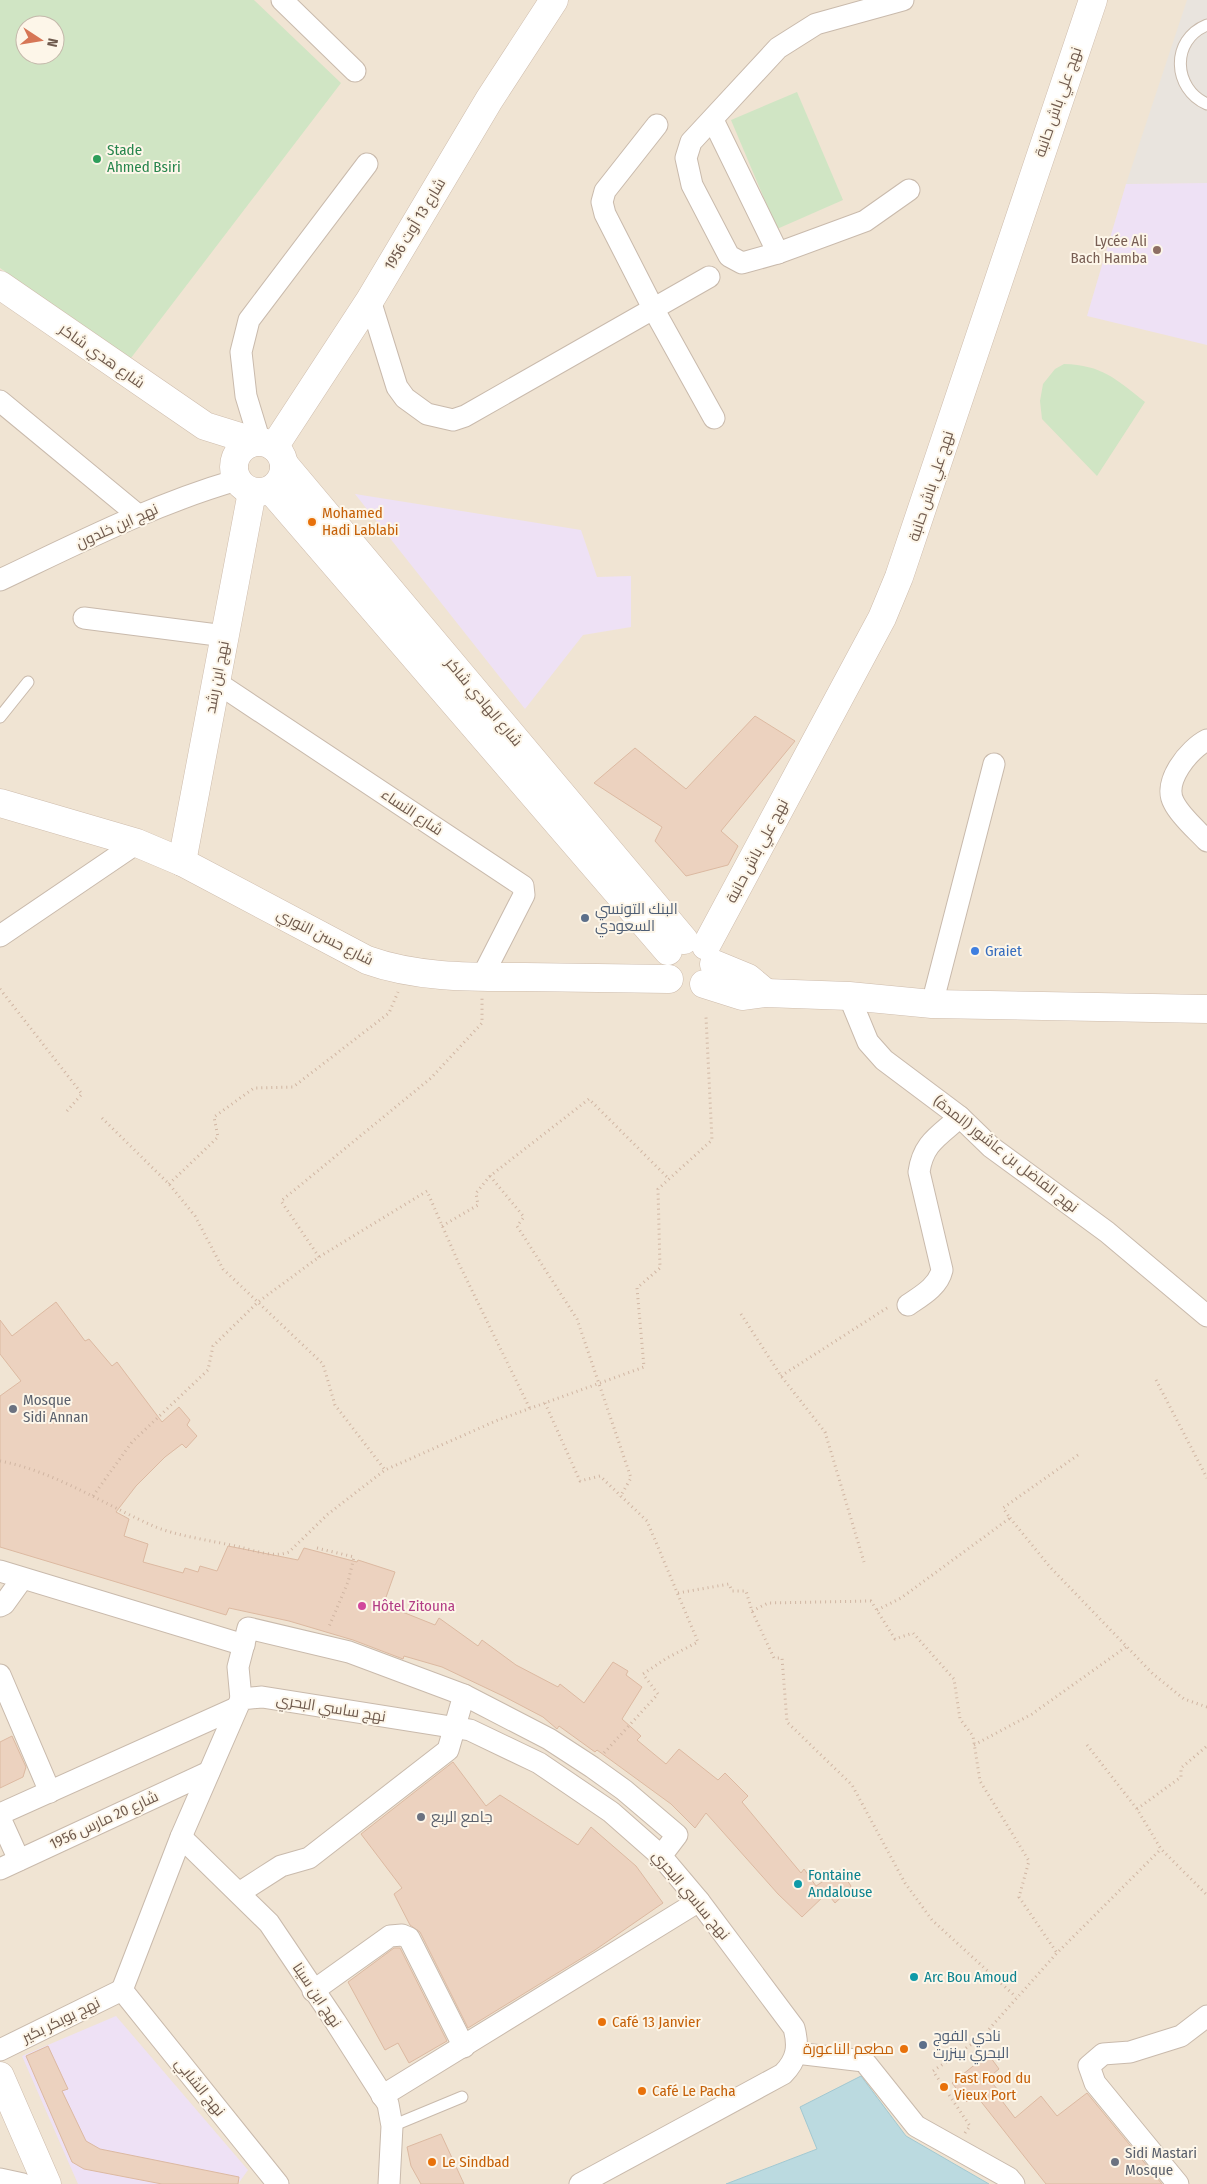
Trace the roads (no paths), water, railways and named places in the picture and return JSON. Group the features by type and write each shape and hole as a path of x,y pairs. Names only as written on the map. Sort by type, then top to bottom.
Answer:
{"street":[{"name":"شارع 13 أوت 1956","path":"269,449 370,300 484,108 554,0"},
{"path":"903,0 816,24 778,48 691,142 686,158 692,185 729,256 735,261 742,262 778,253 865,221 909,190"},
{"name":"نهج علي باش حانبة","path":"695,957 878,626 896,585 914,539 1017,221 1092,0"},
{"path":"293,4 355,71"},
{"path":"713,120 778,253"},
{"path":"658,125 605,191 602,202 605,214 654,310 714,418"},
{"path":"269,449 246,446 239,452 234,461 249,483 279,483 283,474 269,449 246,396 241,352 249,320 367,164"},
{"path":"370,300 401,392 416,407 427,414 453,420 465,416 709,277"},
{"name":"شارع هدي شاكر","path":"0,285 205,426"},
{"path":"0,401 138,515"},
{"path":"205,426 269,449"},
{"name":"شارع الهادي شاكر","path":"205,426 249,483 695,957"},
{"name":"شارع الهادي شاكر","path":"269,449 695,957"},
{"name":"نهج ابن خلدون","path":"0,580 138,515 198,491 249,483"},
{"name":"نهج ابن رشد","path":"182,862 216,682 249,483"},
{"path":"84,618 224,636"},
{"name":"شارع النساء","path":"216,682 523,886 524,895 482,977"},
{"path":"1207,740 1199,743 1186,758 1174,778 1172,792 1173,803 1207,841"},
{"path":"932,1004 994,764"},
{"name":"شارع حسن النوري","path":"0,803 137,843 182,862 367,960 389,968 482,977 669,979 665,970 695,957"},
{"path":"0,936 137,843"},
{"path":"695,957 742,996 766,993 849,996 932,1004 1207,1009"},
{"name":"نهج الفاضل بن عاشور (المدة)","path":"849,996 868,1042 879,1054 960,1117 992,1147 1108,1232 1207,1316"},
{"path":"908,1305 934,1286 940,1279 942,1270 919,1172 921,1158 924,1150 960,1117"},
{"path":"0,1572 246,1636 322,1645 349,1652 464,1695 549,1739 624,1790 677,1835 661,1856"},
{"path":"0,1606 4,1604 22,1579"},
{"path":"122,1990 181,1837 239,1704 238,1667 246,1636"},
{"path":"0,1675 50,1792"},
{"path":"238,1893 282,1866 309,1858 448,1750 464,1695"},
{"name":"نهج ساسي البحري","path":"239,1704 262,1697 456,1727 470,1730 539,1763 611,1812 661,1856 699,1902 794,2028 798,2041 796,2053"},
{"path":"0,1814 239,1704"},
{"name":"شارع 20 مارس 1956","path":"9,1864 209,1772"},
{"path":"0,1818 9,1864"},
{"name":"نهج ابن سينا","path":"181,1837 269,1923 388,2104 392,2126 389,2184"},
{"path":"382,2096 699,1902"},
{"path":"314,1991 390,1936 402,1935 409,1938 464,2047"},
{"name":"نهج بوبكر بكير","path":"0,2050 122,1990"},
{"name":"نهج الشابي","path":"122,1990 278,2184"},
{"path":"1178,2184 1095,2083 1089,2066 1103,2054 1130,2052 1181,2036 1207,2016"},
{"path":"580,2184 783,2074 794,2063 796,2053 864,2061 916,2126 1009,2178 1014,2184"},
{"path":"0,2076 47,2184"},
{"path":"0,2179 23,2184"}],"lane":[{"path":"1207,25 1198,30 1186,42 1180,66 1183,82 1187,89 1199,100 1207,104"},
{"path":"0,717 28,682"},
{"path":"392,2126 462,2097"}],"water":[{"path":"861,2076 906,2136 989,2184 726,2184 817,2149 800,2107"}],"place":[{"name":"Stade Ahmed Bsiri","path":"97,159"},
{"name":"Lycée Ali Bach Hamba","path":"1157,250"},
{"name":"Mohamed Hadi Lablabi","path":"312,522"},
{"name":"البنك التونسي السعودي","path":"585,918"},
{"name":"Graiet","path":"975,951"},
{"name":"Mosque Sidi Annan","path":"13,1409"},
{"name":"Hôtel Zitouna","path":"362,1606"},
{"name":"جامع الربع","path":"421,1817"},
{"name":"Fontaine Andalouse","path":"798,1884"},
{"name":"Arc Bou Amoud","path":"914,1977"},
{"name":"Café 13 Janvier","path":"602,2022"},
{"name":"نادي الفوج البحري ببنزرت","path":"923,2045"},
{"name":"مطعم الناعورة","path":"904,2049"},
{"name":"Fast Food du Vieux Port","path":"944,2087"},
{"name":"Café Le Pacha","path":"642,2091"},
{"name":"Le Sindbad","path":"432,2162"},
{"name":"Sidi Mastari Mosque","path":"1115,2162"}]}
